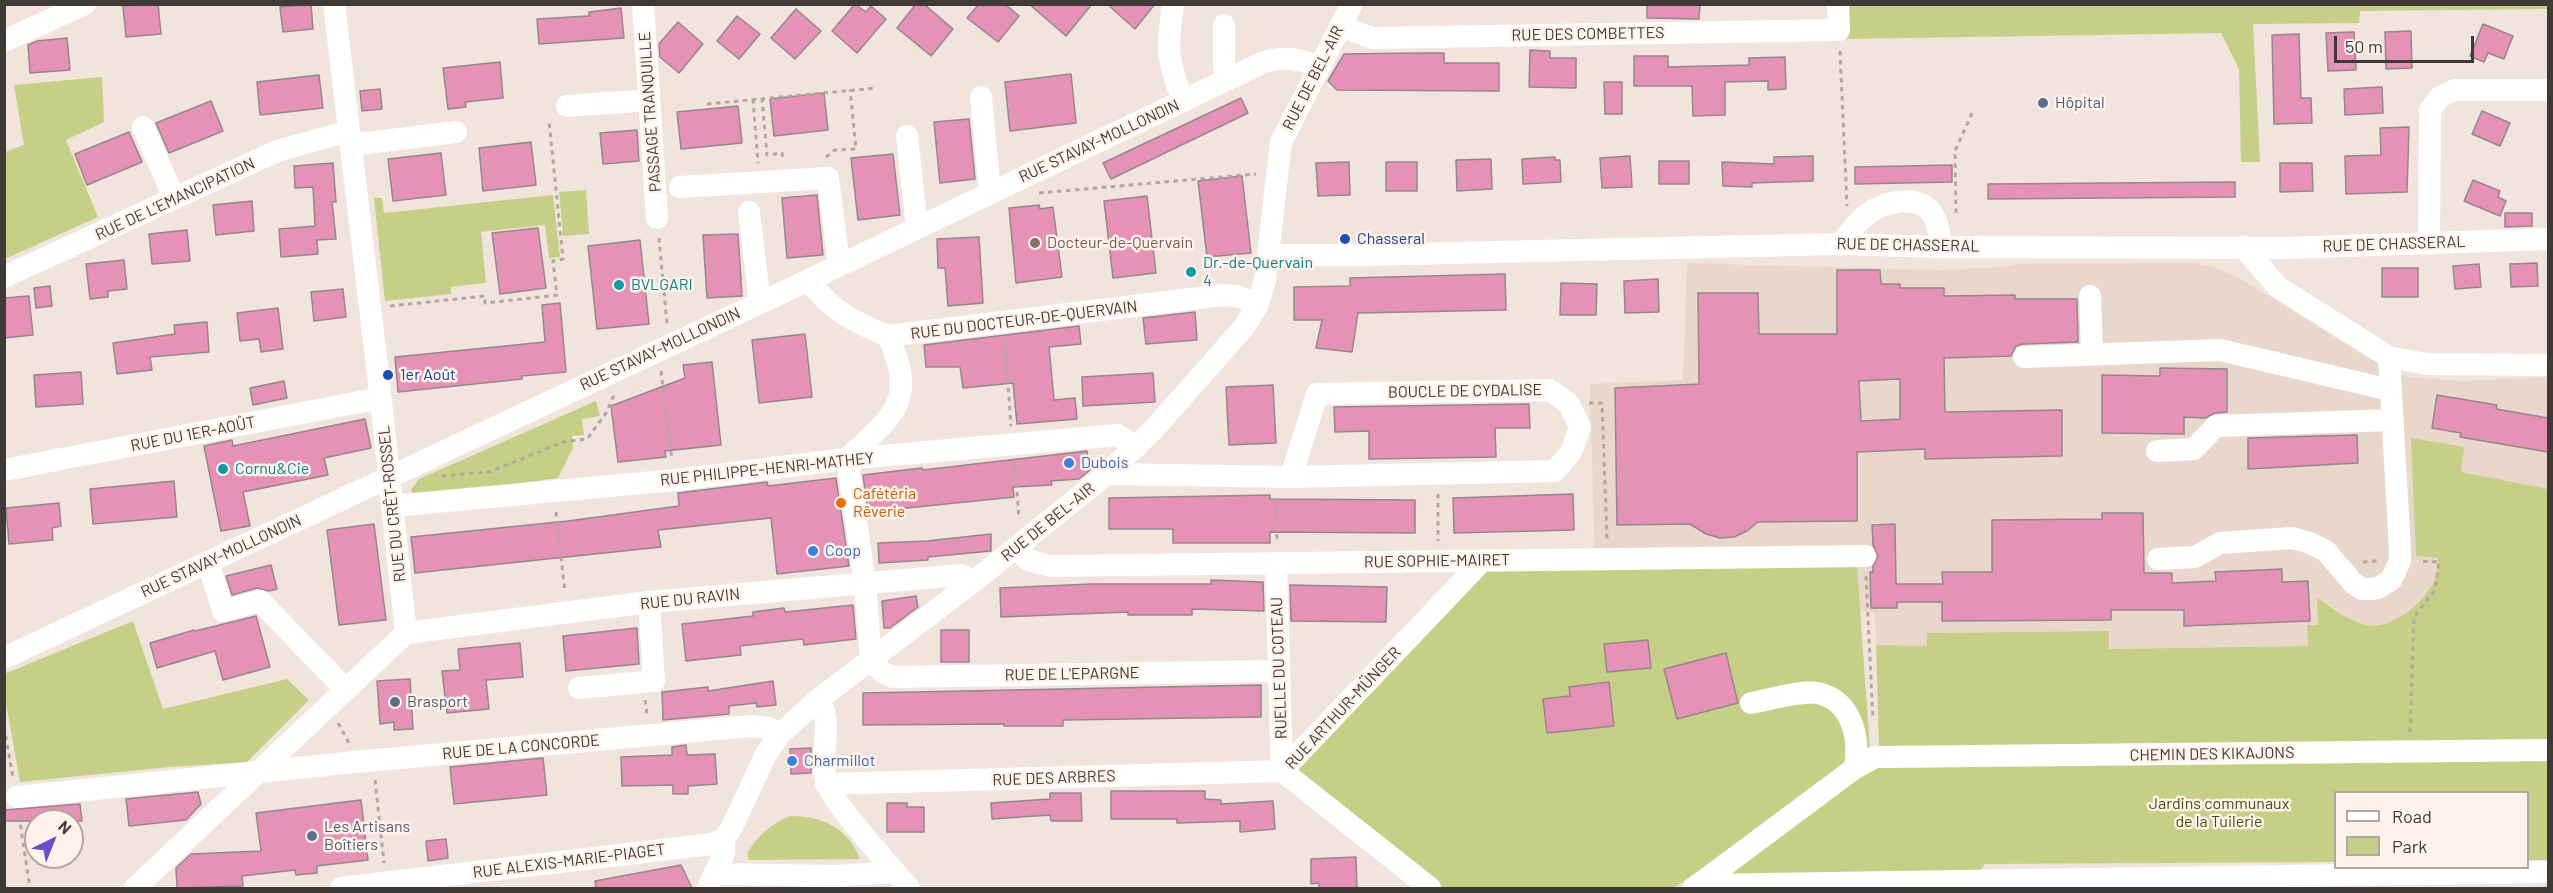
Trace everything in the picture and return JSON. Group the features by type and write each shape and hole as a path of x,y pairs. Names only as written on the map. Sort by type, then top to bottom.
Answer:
{"street":[{"path":"4,41 85,4"},
{"name":"RUE DU CRÊT-ROSSEL","path":"334,4 381,398 406,633"},
{"path":"1173,4 1168,51 1170,68 1184,100"},
{"name":"RUE DE BEL-AIR","path":"711,881 724,853 724,839 732,827 766,754 780,734 819,699 973,582 1018,536 1107,474 1137,447 1244,327 1258,304 1265,280 1281,141 1352,4"},
{"path":"1838,4 1839,30"},
{"name":"PASSAGE TRANQUILLE","path":"650,5 649,100 658,224"},
{"path":"1224,25 1224,67 1229,79"},
{"name":"RUE DES COMBETTES","path":"1340,26 1373,38 1839,30"},
{"name":"RUE STAVAY-MOLLONDIN","path":"4,658 809,280 1229,79 1276,58 1293,58 1318,67"},
{"path":"2429,244 2430,110 2440,97 2454,90 2548,90"},
{"path":"981,97 990,193"},
{"path":"567,106 649,100"},
{"path":"143,127 174,198"},
{"name":"RUE DE L'EMANCIPATION","path":"4,277 277,151 350,138 456,132"},
{"path":"907,136 917,228"},
{"path":"680,187 828,178 840,265"},
{"path":"1840,244 1867,214 1882,204 1910,201 1921,203 1932,213 1941,247"},
{"path":"749,212 760,303"},
{"name":"RUE DE CHASSERAL","path":"1268,255 1364,255 1840,244 1941,247 2243,247 2429,244 2548,239"},
{"path":"2243,247 2278,287 2389,357 2427,364 2548,365"},
{"name":"RUE DU DOCTEUR-DE-QUERVAIN","path":"809,280 816,291 850,320 888,336 1223,295 1237,296 1258,304"},
{"path":"2090,296 2092,354"},
{"path":"871,660 865,583 848,459 888,419 900,400 899,361 888,336"},
{"path":"2024,357 2220,350 2390,390"},
{"path":"2158,559 2195,557 2220,543 2292,538 2326,551 2353,583 2362,589 2378,588 2391,580 2400,561 2389,357"},
{"name":"BOUCLE DE CYDALISE","path":"1107,474 1283,477 1556,471 1571,452 1580,428 1569,404 1550,390 1317,394 1283,477"},
{"name":"RUE DU 1ER-AOÛT","path":"4,470 381,398"},
{"path":"2157,451 2194,449 2216,426 2392,420"},
{"name":"RUE PHILIPPE-HENRI-MATHEY","path":"392,506 675,480 848,459 1118,435 1124,436 1137,447"},
{"name":"RUE SOPHIE-MAIRET","path":"1018,536 1028,560 1050,566 1865,556"},
{"name":"RUE ARTHUR-MÜNGER","path":"1430,888 1282,771 1483,560"},
{"path":"208,562 222,611 260,601 346,690"},
{"name":"RUELLE DU COTEAU","path":"1276,565 1282,771"},
{"name":"RUE DU RAVIN","path":"406,633 649,602 961,575 973,582"},
{"path":"579,688 654,681 649,602"},
{"path":"135,888 406,633"},
{"name":"RUE DE L'EPARGNE","path":"871,660 882,672 893,677 1279,671"},
{"path":"1697,886 1855,768 1858,749 1850,716 1838,700 1815,693 1751,703"},
{"path":"819,699 827,718 823,760 826,784 844,810 902,880"},
{"name":"RUE DE LA CONCORDE","path":"17,797 261,771 363,756 751,726 768,728 780,734"},
{"name":"CHEMIN DES KIKAJONS","path":"1855,768 1875,758 2548,750"},
{"name":"RUE DES ARBRES","path":"826,784 1282,771"},
{"name":"RUE ALEXIS-MARIE-PIAGET","path":"341,888 712,844 724,839"},
{"path":"1697,886 2548,872"},
{"path":"711,881 902,880"}],"path":[{"path":"1839,30 1847,209"},
{"path":"707,104 876,88"},
{"path":"818,164 835,150 856,149 850,90"},
{"path":"762,98 767,155 782,153 783,166"},
{"path":"753,99 760,182"},
{"path":"1956,222 1955,151 1973,111"},
{"path":"381,307 485,296 485,303 558,295 553,261 563,259 549,121"},
{"path":"1036,192 1043,194 1267,173"},
{"path":"658,224 668,334"},
{"path":"1004,323 1011,422"},
{"path":"660,366 675,480"},
{"path":"433,476 466,476 489,472 563,442 587,439 606,413 618,386"},
{"path":"1602,403 1608,559"},
{"path":"1013,445 1018,536"},
{"path":"1438,474 1438,529"},
{"path":"1277,537 1283,477"},
{"path":"555,501 564,582"},
{"path":"1865,556 1873,722"},
{"path":"2335,562 2439,562 2435,590 2414,617 2409,751"},
{"path":"646,704 647,716"},
{"path":"334,716 363,756 386,883"}],"shaded area":[{"path":"1687,263 1942,270 2002,267 2016,264 2193,263 2211,266 2243,280 2366,357 2403,376 2461,381 2548,377 2548,489 2460,472 2416,556 2438,558 2435,579 2428,591 2409,610 2392,622 2377,626 2351,619 2318,598 2318,625 2308,646 2109,649 2109,631 1927,633 1927,646 1876,645 1875,612 1859,611 1857,566 1595,571 1590,384 1683,380"}],"green space":[{"path":"2548,4 2548,9 2360,11 2359,23 2253,24 2260,162 2241,162 2239,69 2221,33 1846,39 1845,5"},
{"path":"102,77 104,122 66,140 98,217 5,259 5,152 24,145 14,85"},
{"path":"586,190 589,234 563,236 559,192"},
{"path":"553,195 560,257 549,258 545,225 481,232 486,283 451,287 451,294 385,301 374,198 382,198 384,213"},
{"path":"596,401 600,416 582,419 584,435 572,436 573,448 558,478 423,497 413,494 411,490 419,479"},
{"path":"2411,438 2464,447 2461,472 2548,489 2548,742 1879,750 1876,645 1927,646 1927,633 2109,631 2109,649 2308,646 2307,625 2318,625 2317,597 2347,617 2367,625 2377,625 2396,619 2415,606 2429,589 2435,578 2438,558 2416,556"},
{"path":"1857,565 1870,750 1674,888 1443,888 1293,770 1482,570"},
{"path":"133,621 163,709 287,679 309,700 247,762 20,782 5,698 4,674"},
{"name":"Jardins communaux de la Tuilerie","path":"2548,761 2548,860 2529,860 2529,791 2334,791 2334,862 1985,864 1978,873 1722,877 1855,778 1876,768"},
{"path":"790,816 813,818 833,826 849,839 860,859 749,860 747,854 760,836"}],"building":[{"path":"158,4 161,34 126,37 123,6"},
{"path":"311,4 313,29 283,32 280,7"},
{"path":"855,4 866,12 871,6 886,19 857,53 832,31"},
{"path":"916,4 924,4 953,29 931,56 897,28"},
{"path":"979,4 1005,4 1019,16 998,42 967,18"},
{"path":"1029,4 1092,4 1066,36"},
{"path":"1107,4 1155,4 1135,29"},
{"path":"1647,4 1700,4 1699,19 1647,18"},
{"path":"621,8 624,38 539,44 537,19 589,16 589,12"},
{"path":"796,9 821,31 795,59 771,38"},
{"path":"737,16 760,34 739,59 717,41"},
{"path":"678,22 703,44 679,73 660,57 659,44"},
{"path":"2483,24 2513,36 2504,59 2488,53 2484,62 2470,56"},
{"path":"2411,31 2412,68 2386,69 2385,32"},
{"path":"2354,32 2356,70 2328,71 2326,33"},
{"path":"2299,34 2301,98 2311,98 2312,123 2274,124 2272,35"},
{"path":"67,38 70,70 30,73 28,45 37,41"},
{"path":"1530,50 1550,51 1550,58 1576,58 1576,88 1529,87"},
{"path":"1444,53 1444,63 1499,63 1499,91 1337,90 1328,81 1344,54"},
{"path":"1634,56 1668,56 1668,67 1749,65 1749,58 1785,57 1786,89 1768,90 1768,81 1725,82 1725,115 1693,116 1692,86 1634,86"},
{"path":"500,62 503,98 465,102 466,107 448,109 443,68"},
{"path":"1071,74 1076,123 1010,131 1005,82"},
{"path":"319,75 323,108 260,115 257,82"},
{"path":"1604,82 1622,82 1622,114 1605,114"},
{"path":"2382,87 2383,113 2345,115 2344,89"},
{"path":"380,89 382,109 362,111 360,91"},
{"path":"824,93 828,130 774,136 770,99"},
{"path":"1241,98 1248,113 1111,179 1103,163"},
{"path":"211,101 223,131 169,153 156,123"},
{"path":"738,106 742,143 681,149 677,112"},
{"path":"2482,111 2510,123 2500,146 2472,134"},
{"path":"969,119 975,179 940,183 934,122"},
{"path":"2409,127 2407,192 2346,194 2345,156 2381,155 2380,128"},
{"path":"637,130 639,161 603,164 600,133"},
{"path":"129,132 142,162 87,185 75,154"},
{"path":"531,142 536,185 483,191 479,148"},
{"path":"441,153 446,195 393,201 388,159"},
{"path":"893,154 900,215 858,220 851,158"},
{"path":"1630,156 1632,187 1602,188 1600,158"},
{"path":"1813,156 1813,181 1752,183 1752,187 1723,186 1722,162 1774,164 1774,157"},
{"path":"1555,157 1555,160 1560,160 1561,182 1523,184 1522,159"},
{"path":"1491,159 1492,189 1457,191 1456,160"},
{"path":"1659,161 1689,161 1689,184 1659,184"},
{"path":"1349,162 1350,195 1318,196 1316,163"},
{"path":"1386,162 1417,162 1417,191 1386,191"},
{"path":"333,163 336,202 332,202 336,239 317,240 318,254 281,257 279,229 315,226 313,187 295,188 294,166"},
{"path":"2280,163 2312,163 2313,191 2280,192"},
{"path":"1952,165 1952,182 1855,184 1855,167"},
{"path":"1242,176 1251,253 1207,257 1198,181"},
{"path":"2473,180 2500,191 2498,197 2506,201 2500,216 2464,201"},
{"path":"2235,182 2235,197 1988,199 1988,184"},
{"path":"817,195 823,255 787,258 782,198"},
{"path":"1147,196 1156,273 1113,278 1104,201"},
{"path":"252,201 254,231 216,235 213,205"},
{"name":"Docteur-de-Quervain","path":"1039,205 1040,209 1053,207 1062,277 1016,283 1009,208"},
{"path":"2505,213 2532,213 2532,226 2505,227"},
{"path":"538,228 546,288 500,294 492,233"},
{"path":"187,230 190,261 152,264 149,234"},
{"path":"738,234 742,296 707,298 703,235"},
{"path":"979,237 983,303 948,306 945,268 938,268 937,239"},
{"name":"BVLGARI","path":"640,240 649,324 597,329 588,246"},
{"path":"124,260 127,289 108,291 108,297 90,299 86,264"},
{"path":"2537,263 2538,286 2511,287 2510,264"},
{"path":"2479,264 2481,287 2455,289 2453,266"},
{"path":"2382,268 2418,268 2418,297 2382,297"},
{"path":"1837,270 1880,270 1881,284 1900,284 1900,288 1944,288 1944,296 2015,295 2015,299 2077,299 2078,342 2023,344 2016,346 2011,356 1944,358 1945,412 2062,410 2062,456 1925,459 1925,449 1857,452 1857,521 1758,522 1747,531 1734,537 1720,538 1706,534 1690,524 1617,525 1615,388 1699,384 1698,293 1758,293 1759,334 1837,334","holes":["1900,379 1900,419 1861,421 1859,381"]},
{"path":"1505,274 1506,310 1358,313 1352,352 1316,348 1322,320 1294,320 1294,287 1350,286 1350,278"},
{"path":"1658,279 1659,312 1625,313 1624,281"},
{"path":"1561,283 1597,284 1596,315 1560,315"},
{"path":"50,286 52,306 36,308 34,288"},
{"path":"343,289 346,317 314,321 311,292"},
{"path":"29,296 33,335 4,338 4,298"},
{"path":"560,303 566,372 398,392 395,357 545,342 542,305"},
{"path":"278,308 283,349 261,352 259,339 240,341 237,313"},
{"path":"1195,312 1197,340 1146,344 1143,318"},
{"path":"207,322 209,352 150,357 152,370 117,374 113,343 175,334 174,325"},
{"path":"1079,326 1081,344 1049,347 1054,400 1075,398 1077,419 1017,424 1013,383 963,388 960,367 926,367 924,345"},
{"path":"805,334 812,397 759,403 752,340"},
{"path":"712,362 721,445 665,451 666,457 618,462 611,406 685,378 683,365"},
{"path":"2160,368 2227,369 2227,412 2215,413 2205,418 2184,417 2184,434 2102,433 2102,375 2160,376"},
{"path":"81,372 83,404 36,407 34,375"},
{"path":"1153,373 1155,402 1083,406 1082,377"},
{"path":"284,381 287,398 253,405 250,388"},
{"path":"1273,385 1276,443 1229,445 1226,387"},
{"path":"2437,395 2497,405 2496,409 2548,418 2548,452 2460,437 2461,433 2432,428"},
{"path":"1529,404 1530,428 1495,428 1496,457 1369,459 1369,431 1335,432 1334,407"},
{"path":"365,419 371,448 324,458 328,475 243,492 250,526 221,531 204,446 232,440 233,446"},
{"path":"2357,435 2358,463 2248,469 2248,438"},
{"path":"1087,451 1090,470 1079,479 1051,481 1052,485 1013,487 1014,497 868,512 863,475"},
{"path":"836,478 849,566 777,574 771,518 658,530 661,547 415,573 411,537 568,521 679,506 678,493 767,482 768,486"},
{"path":"174,481 177,517 93,524 90,489"},
{"path":"1573,494 1574,530 1454,533 1453,498"},
{"path":"1270,495 1270,499 1415,500 1415,533 1270,532 1270,543 1173,543 1173,529 1109,529 1109,498"},
{"path":"59,503 61,526 52,528 53,540 9,544 6,508"},
{"path":"2102,513 2143,513 2144,573 2172,573 2172,583 2216,581 2215,572 2282,569 2282,582 2308,581 2310,621 2184,626 2184,610 2111,610 2111,620 1942,621 1942,602 1897,602 1897,608 1871,608 1870,572 1873,572 1878,556 1873,545 1872,525 1895,524 1896,584 1943,584 1942,572 1992,572 1992,520 2102,519"},
{"path":"374,524 386,620 339,625 327,530"},
{"path":"991,534 991,551 928,557 928,560 879,563 878,543 927,541"},
{"path":"271,565 277,589 269,591 257,588 232,595 226,576"},
{"path":"1211,580 1263,582 1264,611 1192,609 1192,615 1128,615 1128,612 1001,617 1000,588 1091,584 1211,584"},
{"path":"1290,585 1387,587 1386,622 1291,621"},
{"path":"916,596 918,607 890,628 884,628 882,601"},
{"path":"853,605 856,639 804,645 803,639 740,646 741,655 686,661 682,624 753,616 753,612 784,608 785,612"},
{"path":"256,616 270,667 223,680 215,651 157,668 150,643"},
{"path":"637,628 639,664 566,671 563,636"},
{"path":"941,630 969,630 969,662 941,662"},
{"path":"1648,640 1651,668 1607,672 1604,644"},
{"path":"520,643 523,677 486,680 489,709 447,713 442,671 460,670 458,649"},
{"path":"1726,653 1738,703 1677,719 1664,669"},
{"name":"Brasport","path":"410,679 413,729 394,730 394,722 380,724 377,681"},
{"path":"773,681 776,705 757,707 756,703 729,706 729,714 663,720 662,692 708,687 708,691"},
{"path":"1609,682 1614,726 1547,733 1543,699 1570,696 1569,687"},
{"path":"1261,685 1261,717 1063,720 1063,726 863,725 863,693"},
{"path":"686,745 687,755 715,754 717,784 688,786 688,794 673,794 673,785 622,786 621,757 672,755 672,747"},
{"path":"811,748 811,773 791,774 790,749"},
{"path":"543,758 547,795 454,804 450,767"},
{"path":"1111,791 1205,791 1205,799 1221,800 1221,804 1273,801 1275,829 1240,832 1240,821 1177,823 1177,819 1111,819"},
{"path":"198,792 201,804 186,820 129,826 126,799"},
{"path":"1050,793 1081,793 1082,821 1051,821 1050,815 992,819 991,803 1050,799"},
{"name":"Les Artisans Boîtiers","path":"361,800 368,860 317,866 317,873 296,875 295,870 242,876 243,886 177,888 176,868 191,854 261,851 256,813"},
{"path":"887,803 907,803 907,807 924,807 924,832 887,832"},
{"path":"80,804 81,809 24,809 24,821 4,821 4,810"},
{"path":"446,839 448,858 428,861 426,841"},
{"path":"1356,857 1357,888 1319,888 1319,883 1311,884 1311,859"},
{"path":"681,865 692,888 596,888 595,881"}],"place":[{"name":"Hôpital","path":"2043,103"},
{"name":"Chasseral","path":"1345,239"},
{"name":"Docteur-de-Quervain","path":"1035,243"},
{"name":"Dr.-de-Quervain 4","path":"1191,272"},
{"name":"BVLGARI","path":"619,285"},
{"name":"1er Août","path":"388,375"},
{"name":"Dubois","path":"1069,463"},
{"name":"Cornu&Cie","path":"223,469"},
{"name":"Cafétéria Rêverie","path":"841,503"},
{"name":"Coop","path":"813,551"},
{"name":"Brasport","path":"395,702"},
{"name":"Charmillot","path":"792,761"},
{"name":"Les Artisans Boîtiers","path":"312,836"}]}
